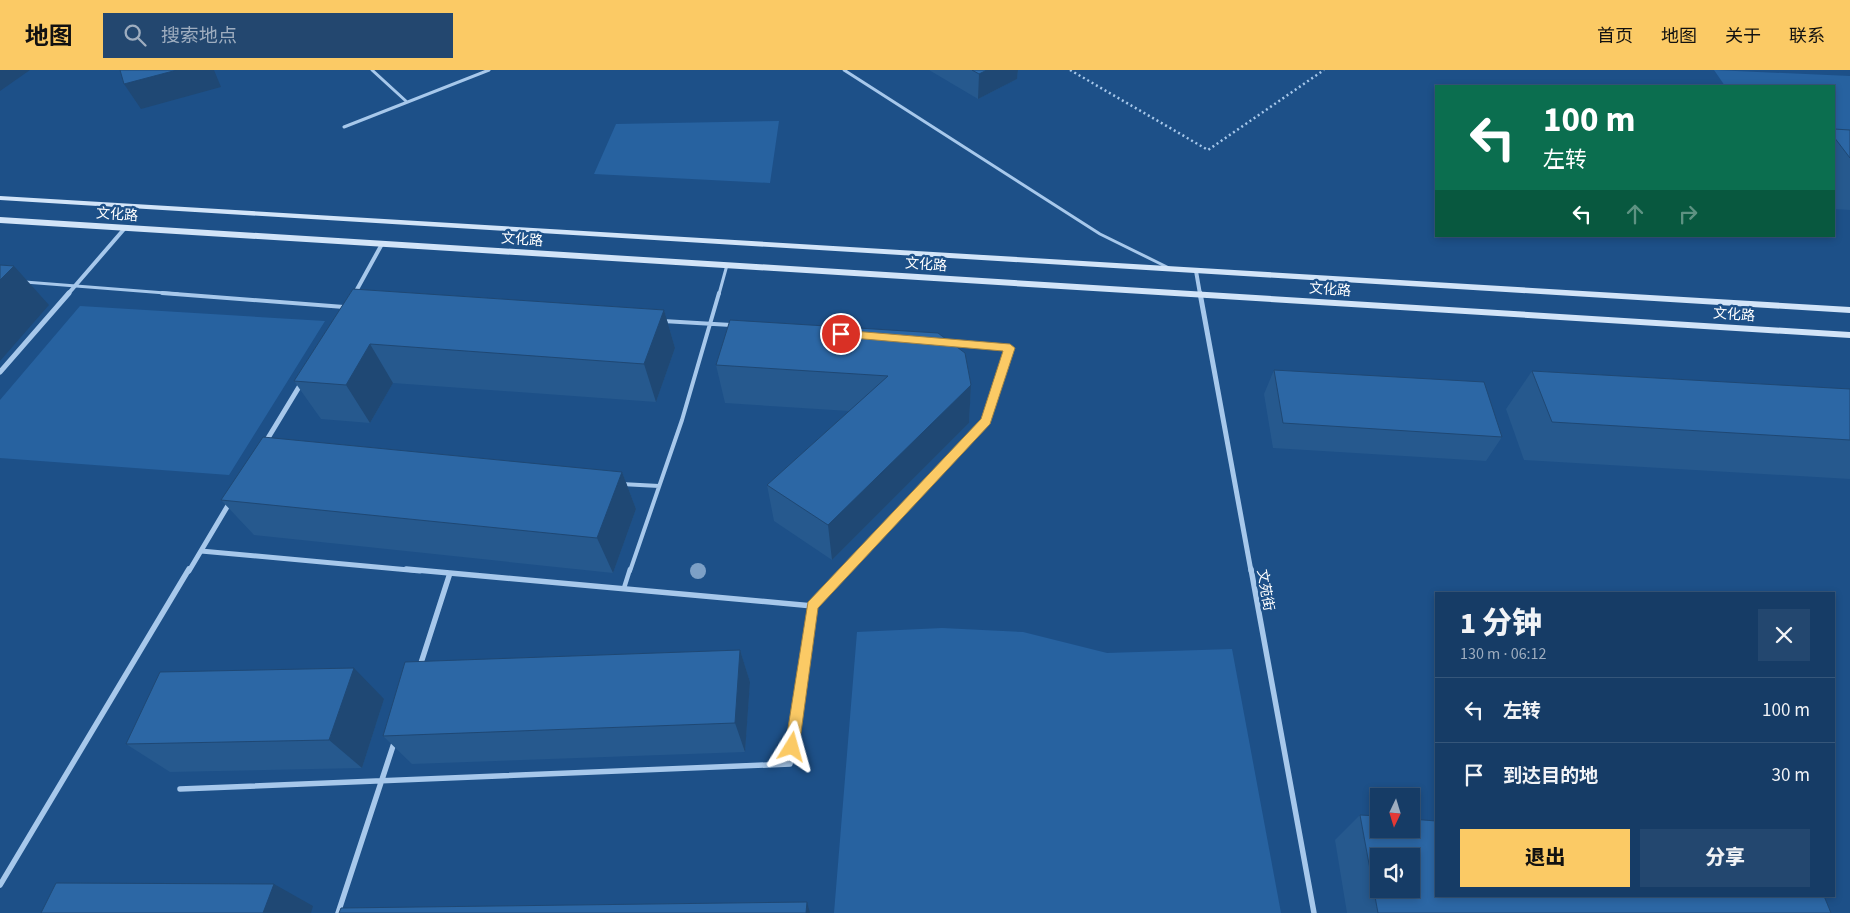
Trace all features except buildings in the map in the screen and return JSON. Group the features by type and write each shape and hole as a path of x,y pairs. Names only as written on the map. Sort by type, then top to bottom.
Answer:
{"main road":[{"name":"文化路","path":"0,198 1850,310"},
{"name":"文化路","path":"0,220 1850,335"}],"street":[{"path":"0,372 125,228"},
{"path":"342,316 382,244"},
{"name":"文苑街","path":"1196,271 1314,913"},
{"path":"260,451 308,372"},
{"path":"0,885 236,492"},
{"path":"180,788 790,764 813,606 201,551"},
{"path":"416,677 450,573"},
{"path":"338,913 398,733"}],"lane":[{"path":"372,70 407,102"},
{"path":"344,127 489,70"},
{"path":"844,70 1100,234 1171,269"},
{"path":"624,588 682,420 726,265"},
{"path":"19,281 346,307"},
{"path":"660,321 738,325"},
{"path":"813,606 986,421 1010,348 942,342"},
{"path":"620,484 659,486"}],"path":[{"path":"1070,70 1208,150 1324,70"}],"shaded area":[{"path":"1714,70 1850,76 1850,164 1835,164 1835,85 1724,85"},
{"path":"779,121 770,183 594,174 616,124"},
{"path":"80,306 325,321 229,475 0,458 0,400"},
{"path":"942,628 1023,632 1107,653 1232,649 1281,913 834,913 857,632"}],"route":[{"path":"792,747 813,606 986,421 1010,348 841,334"}]}
